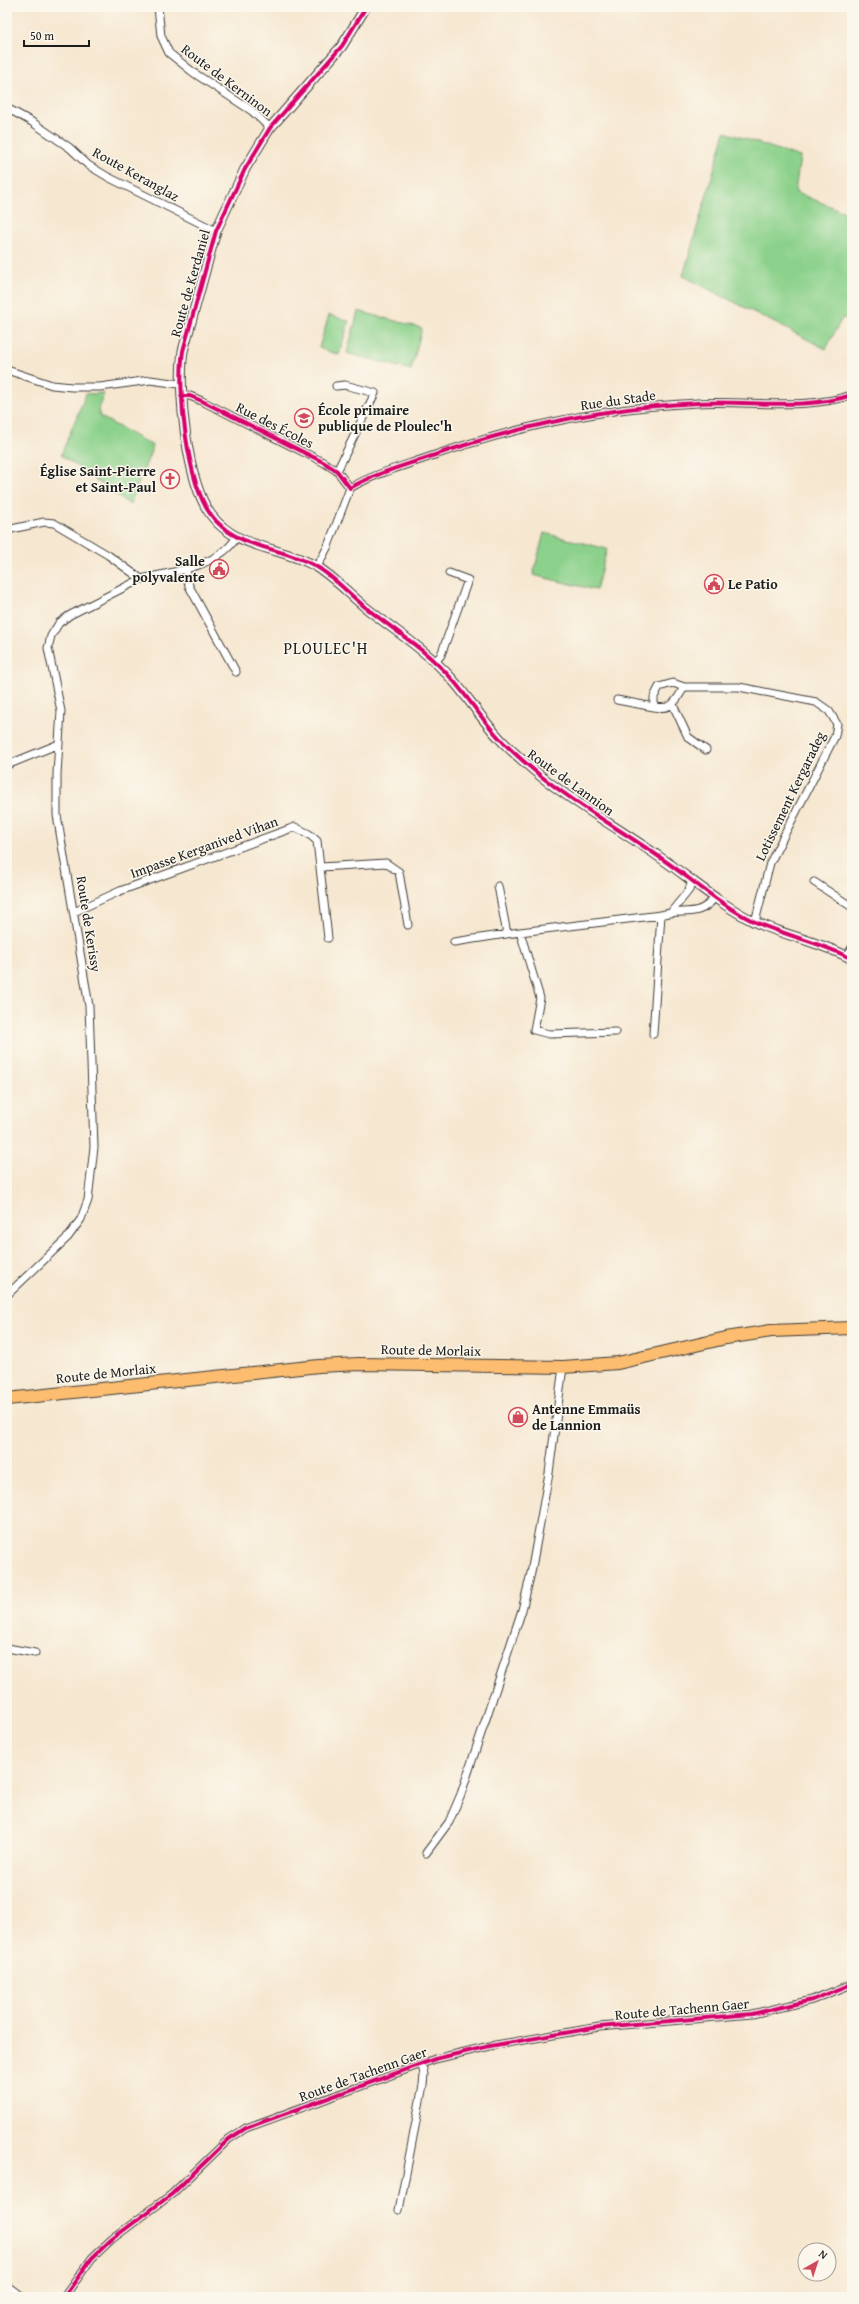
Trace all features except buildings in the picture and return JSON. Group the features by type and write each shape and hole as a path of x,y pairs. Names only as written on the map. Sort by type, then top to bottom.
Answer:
{"main road":[{"name":"Route de Morlaix","path":"7,1399 320,1366 358,1364 563,1368 618,1363 726,1338 771,1331 852,1328"}],"street":[{"name":"Route de Kerninon","path":"158,7 161,36 169,53 194,73 252,111 270,128"},
{"name":"Route de Kerdaniel","path":"236,538 223,529 210,515 202,501 189,451 181,396 180,371 183,351 216,231 245,170 270,128 342,46 366,7"},
{"name":"Route Keranglaz","path":"7,108 70,148 88,165 108,177 216,231"},
{"path":"7,370 52,385 72,387 100,387 150,380 180,384"},
{"path":"336,386 345,385 375,393 337,471"},
{"name":"Rue du Stade","path":"350,488 372,475 474,441 587,415 672,404 722,402 821,403 852,395"},
{"name":"Rue des Écoles","path":"181,396 190,396 323,462 337,471 350,488"},
{"path":"317,567 328,546 350,488"},
{"path":"7,530 44,522 54,523 108,555 141,578"},
{"name":"Route de Lannion","path":"236,538 293,556 317,567 435,662 452,679 506,746 588,811 636,840 715,897 755,922 849,958"},
{"name":"Route de Kerissy","path":"7,1295 68,1237 81,1219 88,1200 94,1147 89,1006 57,815 61,711 48,648 51,636 59,623 70,615 141,578 186,569 217,556 236,538"},
{"path":"186,569 189,586 236,672"},
{"path":"435,662 441,656 468,580 449,573"},
{"name":"Lotissement Kergaradeg","path":"654,708 654,697 660,688 673,683 684,687 739,687 816,702 830,711 837,724 835,736 770,863 755,922"},
{"path":"617,700 664,709 673,705 684,687"},
{"path":"673,705 688,737 706,750"},
{"path":"7,765 59,744"},
{"name":"Impasse Kerganived Vihan","path":"74,912 120,891 295,827 309,834 317,841 322,868"},
{"path":"328,938 322,868 386,863 399,872 408,925"},
{"path":"672,911 688,890 692,880"},
{"path":"814,882 852,907"},
{"path":"498,886 507,934"},
{"path":"454,942 520,932 661,915 672,911 701,911 709,905 715,897"},
{"path":"653,1034 661,915"},
{"path":"520,932 540,998 534,1030 549,1034 616,1032"},
{"path":"849,958 852,948"},
{"path":"426,1853 449,1822 461,1794 522,1610 538,1540 563,1368"},
{"path":"7,1648 35,1653"},
{"name":"Route de Tachenn Gaer","path":"64,2297 92,2258 112,2239 172,2194 230,2139 246,2128 422,2064 490,2046 599,2027 759,2013 812,2000 852,1984"},
{"path":"399,2210 423,2085 424,2075 422,2064"},
{"path":"7,2285 23,2297"}],"green space":[{"path":"725,132 800,157 795,192 852,215 852,319 842,318 826,349 683,276"},
{"path":"358,311 422,328 411,370 347,353"},
{"path":"329,315 349,321 339,355 319,348"},
{"path":"104,393 98,411 101,417 153,446 130,505 61,455 86,394"},
{"path":"544,533 607,549 596,590 533,575"}],"cycle path":[{"path":"366,7 342,46 270,128 245,169 216,231 183,351 181,368 181,389 186,436 190,459 203,500 211,515 234,535 247,541 303,560 317,567 365,607 431,658 451,678 498,737 542,777 570,798 658,856 728,907 740,914 765,926 828,948 852,959"},
{"path":"181,396 190,396 202,401 323,462 337,471 350,488 387,471 459,447 560,420 664,405 717,402 776,404 814,403 852,395"},
{"path":"64,2297 92,2258 112,2239 172,2194 229,2139 246,2128 435,2059 490,2046 599,2027 752,2014 812,2000 852,1984"}],"place":[{"name":"École primaire publique de Ploulec'h","path":"304,418"},
{"name":"Église Saint-Pierre et Saint-Paul","path":"170,479"},
{"name":"Salle polyvalente","path":"219,569"},
{"name":"Le Patio","path":"714,584"},
{"name":"Antenne Emmaüs de Lannion","path":"518,1417"}],"district":[{"name":"PLOULEC'H","path":"326,648"}]}
